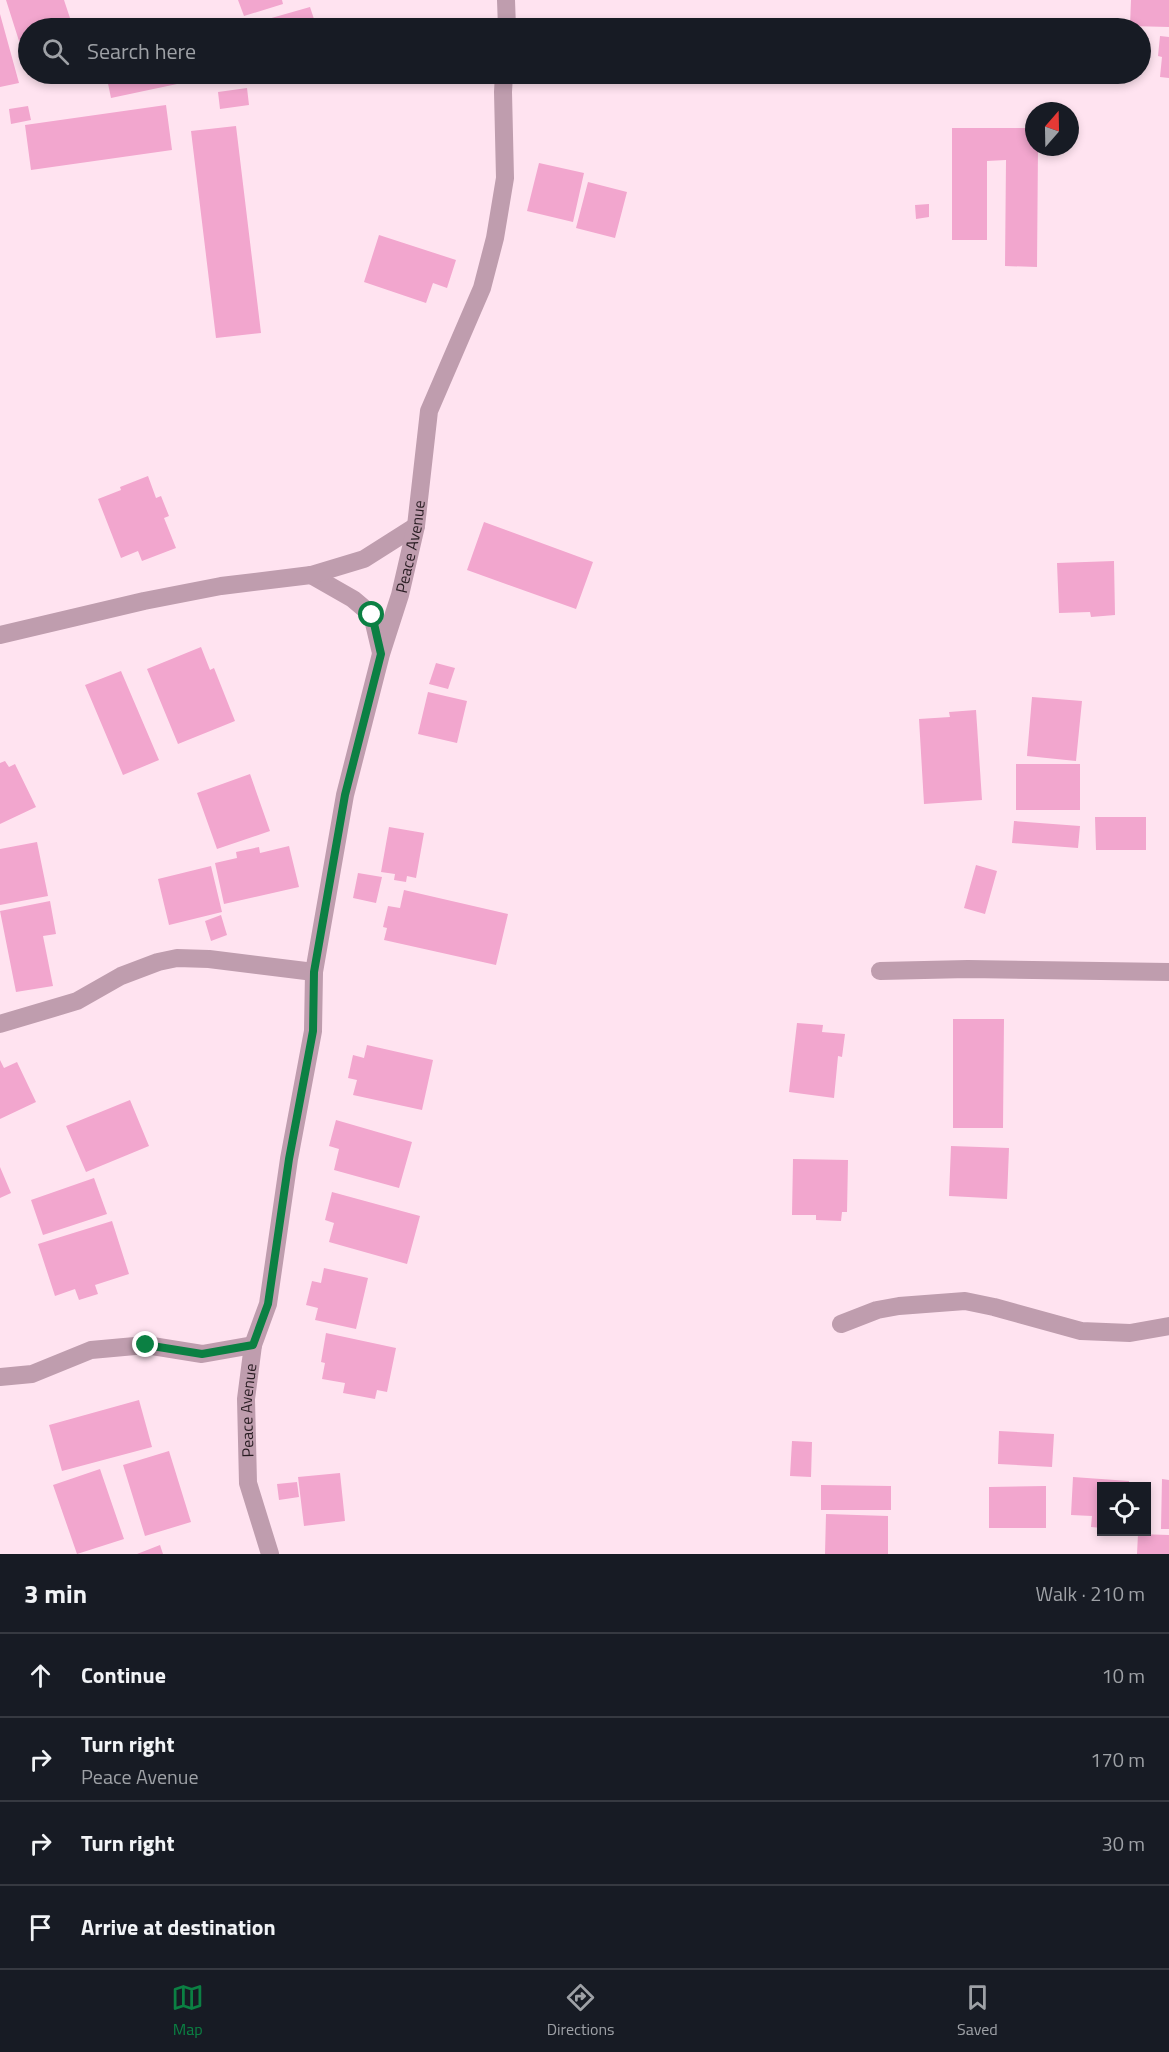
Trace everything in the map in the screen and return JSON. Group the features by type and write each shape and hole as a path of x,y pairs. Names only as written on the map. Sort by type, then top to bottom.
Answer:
{"street":[{"path":"506,0 507,18"},
{"name":"Peace Avenue","path":"270,1554 248,1483 246,1399 253,1345 268,1304 289,1159 313,1031 314,972 345,795 381,654 400,595 416,526 429,411 482,288 495,238 505,178 504,84"},
{"path":"0,634 199,590 311,575 364,559 416,526"},
{"path":"311,575 353,599 372,615 381,654"},
{"path":"0,1024 77,1001 121,976 158,962 177,958 209,959 314,972"},
{"path":"880,971 968,969 1169,972"},
{"path":"841,1324 877,1310 965,1301 1081,1331 1130,1333 1169,1326"},
{"path":"0,1377 32,1374 91,1350 146,1345 202,1354 253,1345"}],"building":[{"path":"6,0 64,0 70,18 18,18 18,38"},
{"path":"238,0 282,0 283,4 244,16"},
{"path":"1131,0 1169,0 1169,27 1151,27 1151,18 1130,18"},
{"path":"310,7 314,18 272,18"},
{"path":"0,14 18,83 0,87"},
{"path":"1160,36 1169,37 1169,78 1160,77 1162,57 1158,56"},
{"path":"108,84 177,84 111,98"},
{"path":"247,88 249,105 220,109 218,92"},
{"path":"166,105 172,150 31,170 25,125"},
{"path":"28,106 31,120 11,124 9,109"},
{"path":"236,126 261,333 216,338 191,131"},
{"path":"952,128 1025,128 1025,156 1038,156 1037,267 1005,266 1006,160 987,161 987,240 952,240"},
{"path":"539,163 584,173 573,222 527,211"},
{"path":"588,182 627,192 615,238 576,228"},
{"path":"929,204 929,217 916,219 915,205"},
{"path":"379,235 456,260 447,288 433,283 426,303 364,282"},
{"path":"148,476 156,498 161,496 169,516 164,518 176,548 142,561 138,551 121,558 98,499"},
{"path":"484,522 593,562 576,609 467,570"},
{"path":"1114,561 1115,615 1091,617 1090,612 1059,613 1057,563"},
{"path":"201,647 210,670 214,668 235,721 178,744 147,669"},
{"path":"436,663 455,668 448,689 429,684"},
{"path":"121,671 159,760 123,775 85,685"},
{"path":"428,692 467,701 457,743 418,734"},
{"path":"1032,697 1082,701 1076,761 1027,756"},
{"path":"976,710 982,800 924,804 919,719 950,717 949,712"},
{"path":"5,761 9,767 15,764 36,807 0,824 0,763"},
{"path":"1016,764 1080,764 1080,810 1016,810"},
{"path":"250,774 270,831 217,849 197,793"},
{"path":"1095,817 1146,817 1146,850 1096,850"},
{"path":"1014,821 1080,826 1078,848 1012,843"},
{"path":"389,827 424,833 416,878 407,876 406,882 394,880 395,874 381,872"},
{"path":"37,842 48,896 0,905 0,849"},
{"path":"289,846 299,887 224,904 215,863 237,858 236,852 259,847 260,853"},
{"path":"976,865 997,871 985,914 964,908"},
{"path":"211,866 222,912 169,925 158,879"},
{"path":"358,873 382,877 376,903 353,898"},
{"path":"404,890 508,914 496,965 384,940 387,928 383,927 388,906 400,908"},
{"path":"50,901 56,934 43,936 53,986 16,992 0,911"},
{"path":"221,915 227,935 211,941 205,921"},
{"path":"953,1019 1004,1019 1003,1128 953,1128"},
{"path":"797,1023 823,1025 822,1032 845,1034 842,1057 838,1056 834,1098 789,1092"},
{"path":"367,1045 433,1060 422,1110 353,1095 357,1080 348,1078 353,1055 364,1058"},
{"path":"0,1060 4,1068 17,1062 36,1102 0,1119"},
{"path":"130,1100 149,1146 86,1172 66,1126"},
{"path":"336,1120 412,1142 399,1188 334,1170 339,1149 329,1146"},
{"path":"951,1146 1009,1148 1007,1199 949,1196"},
{"path":"793,1159 848,1160 847,1212 842,1212 841,1221 816,1220 816,1215 792,1215"},
{"path":"0,1167 11,1193 0,1198"},
{"path":"94,1178 107,1214 43,1235 31,1200"},
{"path":"332,1192 420,1216 407,1264 329,1242 334,1223 325,1220"},
{"path":"112,1221 129,1274 95,1285 98,1294 79,1300 75,1289 55,1296 38,1244"},
{"path":"324,1268 368,1278 356,1329 315,1320 318,1308 306,1305 312,1281 321,1283"},
{"path":"326,1333 396,1348 387,1392 377,1390 375,1399 343,1393 345,1383 322,1379 325,1363 321,1362"},
{"path":"139,1400 152,1447 62,1471 49,1425"},
{"path":"999,1431 1054,1434 1052,1467 998,1464"},
{"path":"792,1441 812,1442 811,1477 790,1476"},
{"path":"169,1451 191,1522 145,1536 123,1465"},
{"path":"100,1469 124,1539 77,1554 53,1485"},
{"path":"340,1473 345,1521 304,1526 298,1477"},
{"path":"1073,1477 1129,1481 1097,1482 1097,1528 1091,1527 1092,1516 1071,1515"},
{"path":"1162,1479 1169,1480 1169,1529 1161,1529"},
{"path":"297,1482 299,1497 279,1500 277,1484"},
{"path":"821,1485 891,1486 891,1510 821,1510"},
{"path":"1046,1486 1046,1528 989,1528 989,1487"},
{"path":"826,1514 888,1516 888,1554 825,1554"},
{"path":"1169,1535 1169,1554 1137,1554 1138,1536"},
{"path":"160,1545 163,1554 137,1554"}],"route":[{"path":"146,1345 202,1354 253,1345 268,1304 289,1159 313,1031 314,972 345,795 381,654 372,615"}]}
